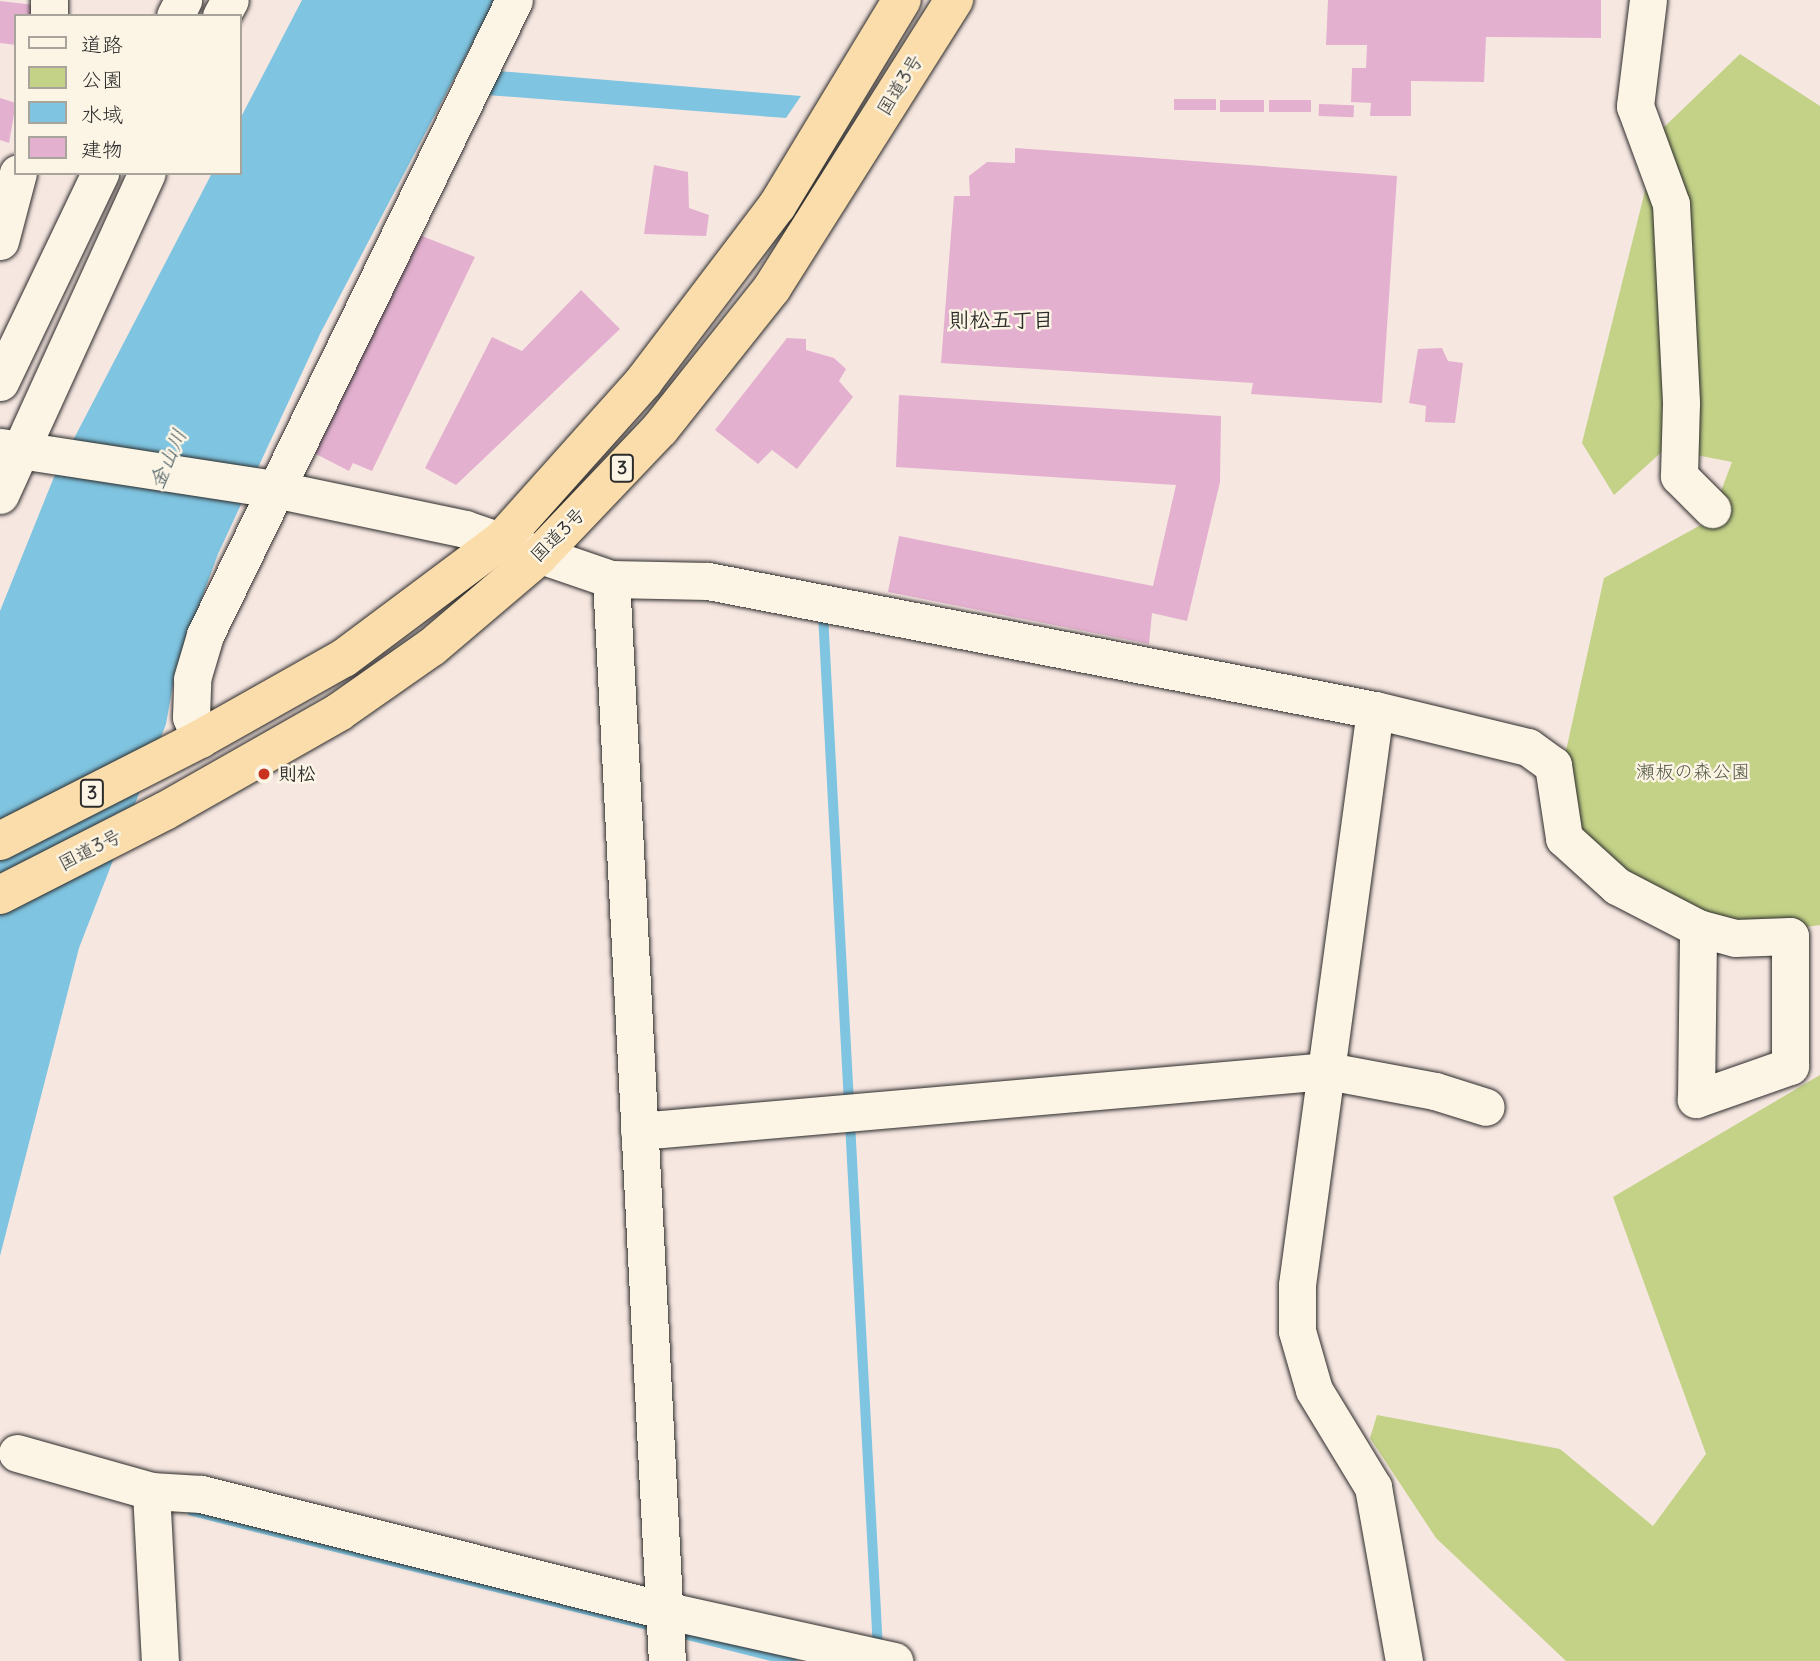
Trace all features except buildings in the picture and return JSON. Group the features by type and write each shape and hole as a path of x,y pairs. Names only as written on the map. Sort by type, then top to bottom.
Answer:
{"highway":[{"name":"国道3号","path":"0,841 192,743 344,658 502,540 645,381 777,205 902,0"},
{"name":"国道3号","path":"0,895 165,811 339,712 432,647 538,556 660,429 772,288 954,0"}],"street":[{"path":"192,743 192,679 201,646 274,489 514,0"},
{"path":"1648,0 1635,106 1671,204 1681,403 1679,476 1712,509"},
{"path":"0,241 17,175"},
{"path":"0,382 99,175"},
{"path":"0,495 9,448 146,175"},
{"path":"9,448 274,489 502,540 538,556 611,579 708,581 1376,710 1528,747 1553,765 1564,838 1617,886 1698,928 1735,938 1790,936 1790,1066 1696,1100 1698,928"},
{"path":"611,579 667,1657"},
{"path":"1376,710 1297,1285 1297,1331 1314,1390 1373,1487 1404,1661"},
{"path":"639,1131 1328,1071 1435,1091 1486,1107"},
{"path":"16,1453 151,1491 201,1493 664,1610 885,1659"},
{"path":"151,1491 160,1661"}],"green space":[{"name":"瀬板の森公園","path":"1740,54 1820,106 1820,925 1779,931 1656,901 1572,833 1562,769 1604,578 1710,520 1732,462 1665,449 1614,495 1582,443 1660,131"},
{"path":"1820,1075 1820,1661 1566,1661 1436,1538 1370,1438 1377,1415 1560,1449 1653,1526 1706,1454 1613,1197"}],"water":[{"name":"金山川","path":"302,0 495,0 320,334 218,554 176,668 166,724 79,948 0,1256 0,611 54,477 211,175 242,175 242,115"},
{"path":"499,71 801,96 786,118 487,95"}],"waterway":[{"path":"823,614 878,1651"},
{"path":"192,1511 792,1661"}],"place":[{"name":"則松","path":"264,774"}],"district":[{"name":"則松五丁目","path":"1001,320"}]}
